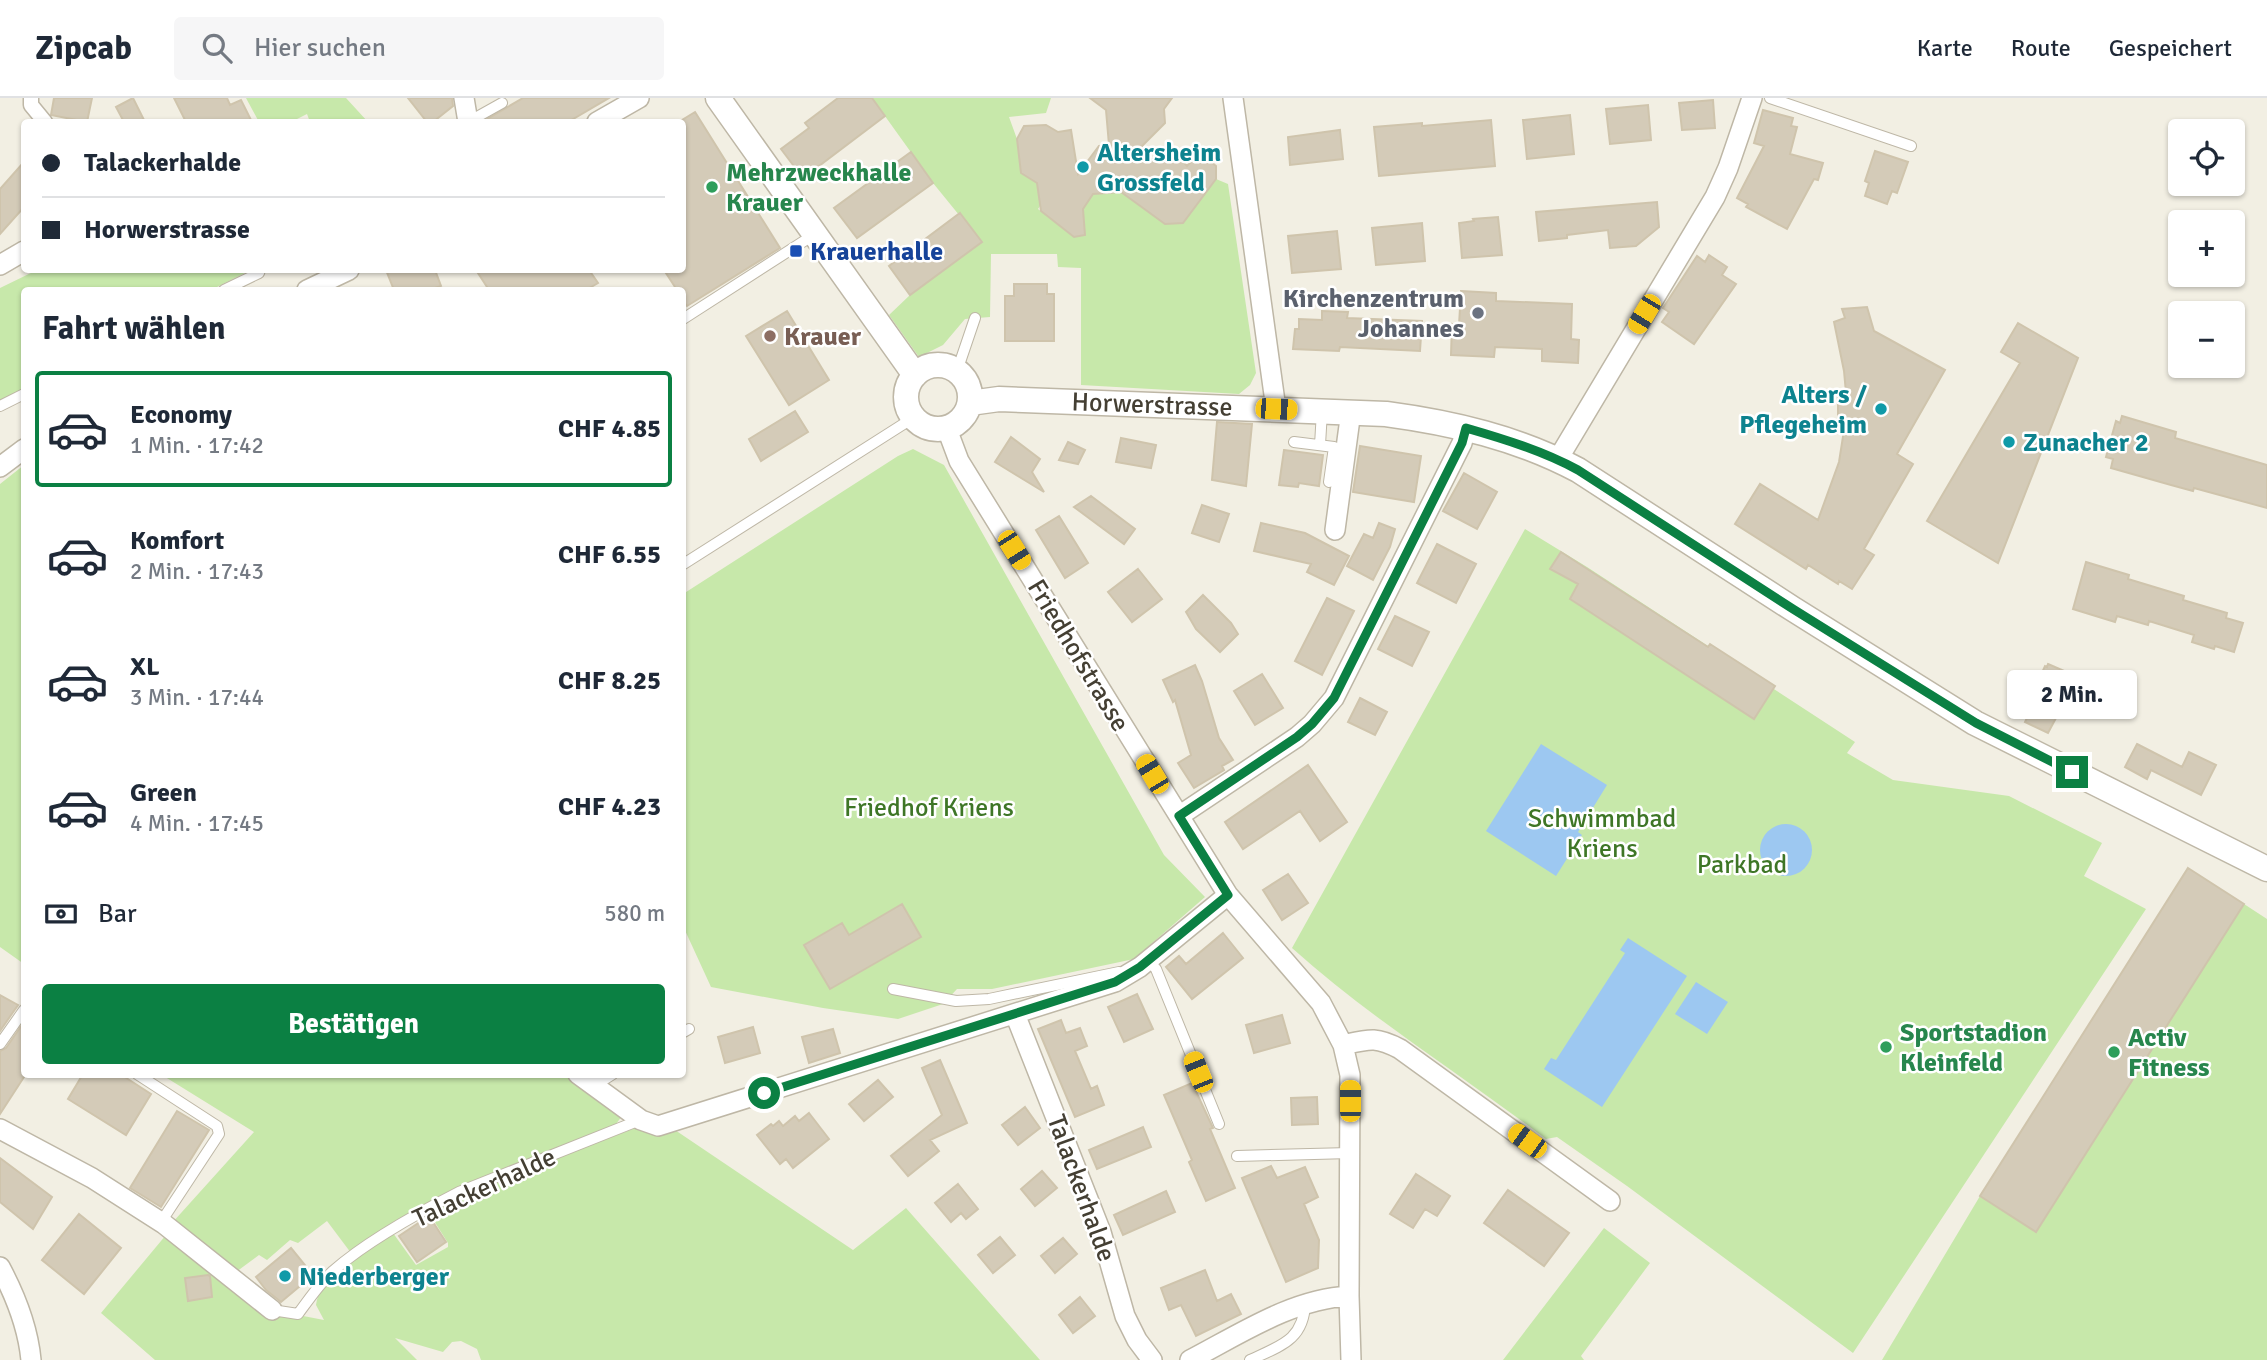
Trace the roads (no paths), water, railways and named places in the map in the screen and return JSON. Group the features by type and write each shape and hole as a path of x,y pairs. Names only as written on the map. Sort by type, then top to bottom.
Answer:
{"street":[{"path":"31,98 31,105 43,119"},
{"path":"464,98 468,119"},
{"path":"602,119 639,98"},
{"path":"718,98 915,375"},
{"path":"1233,98 1276,409"},
{"path":"1558,460 1715,197 1752,98"},
{"path":"0,265 21,253"},
{"path":"313,287 343,273"},
{"path":"936,365 957,371 970,391 966,414 958,423 947,429 923,426 913,418 908,408 906,398 910,382 924,368 936,365"},
{"name":"Horwerstrasse","path":"970,403 999,399 1351,411 1398,415 1466,428 1516,443 1558,460 1606,487 1793,609 1976,723 2267,869"},
{"path":"1335,530 1351,411"},
{"path":"1179,816 1297,737 1334,698 1462,443 1466,428"},
{"name":"Friedhofstrasse","path":"947,429 959,461 1228,895 1321,1003 1343,1045 1350,1075 1351,1360"},
{"path":"0,467 21,451"},
{"name":"Talackerhalde","path":"641,1120 658,1126 1115,982 1144,964 1228,895"},
{"name":"Talackerhalde","path":"1015,1014 1101,1232 1125,1316 1137,1340 1152,1360"},
{"path":"1343,1045 1370,1038 1382,1040 1400,1049 1609,1201"},
{"path":"583,1078 641,1120"},
{"path":"0,1129 92,1178 161,1222 272,1310"},
{"path":"0,1268 16,1303 31,1360"},
{"path":"1190,1360 1305,1303 1349,1296"}],"lane":[{"path":"1770,98 1911,146"},
{"path":"473,119 502,103"},
{"path":"686,317 815,234"},
{"path":"230,287 259,273"},
{"path":"957,371 975,318"},
{"path":"0,406 21,396"},
{"path":"1320,445 1322,411"},
{"path":"686,562 913,418"},
{"path":"1294,442 1334,447 1329,482"},
{"path":"892,989 956,1001 989,999 1144,964 1156,969 1219,1124"},
{"path":"0,1044 21,1014"},
{"path":"142,1078 217,1126 219,1134 161,1222"},
{"path":"594,1086 607,1078"},
{"name":"Talackerhalde","path":"272,1310 298,1314 332,1272 358,1252 459,1192 641,1120"},
{"path":"1237,1156 1350,1153"},
{"path":"1251,1360 1290,1341 1297,1334 1305,1303"}],"water":[{"path":"1541,744 1607,785 1578,832 1582,835 1556,876 1486,831"},
{"path":"1786,824 1805,831 1812,850 1805,869 1786,876 1767,869 1760,850 1767,831"},
{"path":"1628,938 1687,976 1602,1107 1544,1069 1551,1058 1556,1060 1625,953 1620,950"},
{"path":"1696,982 1728,1002 1707,1034 1675,1014"}],"place":[{"name":"Altersheim Grossfeld","path":"1083,167"},
{"name":"Mehrzweckhalle Krauer","path":"712,187"},
{"name":"Krauerhalle","path":"796,251"},
{"name":"Kirchenzentrum Johannes","path":"1478,313"},
{"name":"Krauer","path":"770,336"},
{"name":"Alters / Pflegeheim","path":"1881,409"},
{"name":"Zunacher 2","path":"2009,442"},
{"name":"Sportstadion Kleinfeld","path":"1886,1047"},
{"name":"Activ Fitness","path":"2114,1052"},
{"name":"Niederberger","path":"285,1276"}],"park label":[{"name":"Friedhof Kriens","path":"929,807"},
{"name":"Schwimmbad Kriens","path":"1602,833"},
{"name":"Parkbad","path":"1742,864"}]}
